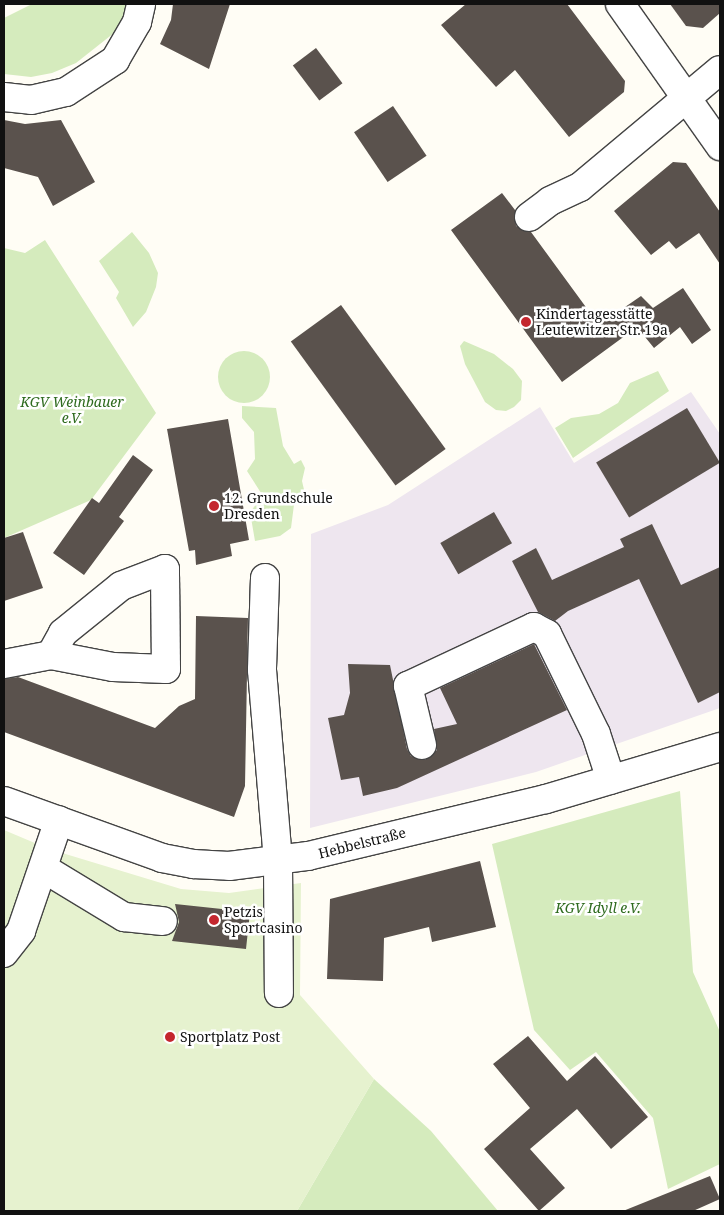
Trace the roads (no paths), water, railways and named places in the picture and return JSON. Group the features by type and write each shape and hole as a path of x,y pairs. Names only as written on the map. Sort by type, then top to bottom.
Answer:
{"street":[{"path":"4,97 31,100 66,92 115,60 137,22 141,4"},
{"path":"620,4 720,146"},
{"path":"529,217 550,201 580,187 720,70"},
{"path":"4,664 51,654 113,667 166,670 164,569 121,586 63,633 51,654"},
{"path":"264,578 262,670 278,862 280,993"},
{"path":"422,745 408,686 534,627 547,634 596,734 611,780"},
{"name":"Hebbelstraße","path":"4,801 162,858 192,864 229,866 278,862 537,802 720,747"},
{"path":"4,953 21,931 59,820"},
{"path":"43,868 124,917 163,921"}],"place":[{"name":"Kindertagesstätte Leutewitzer Str. 19a","path":"526,322"},
{"name":"12. Grundschule Dresden","path":"214,506"},
{"name":"Petzis Sportcasino","path":"214,920"},
{"name":"Sportplatz Post","path":"170,1037"}],"park label":[{"name":"KGV Weinbauer e.V.","path":"72,410"},
{"name":"KGV Idyll e.V.","path":"598,908"}]}
